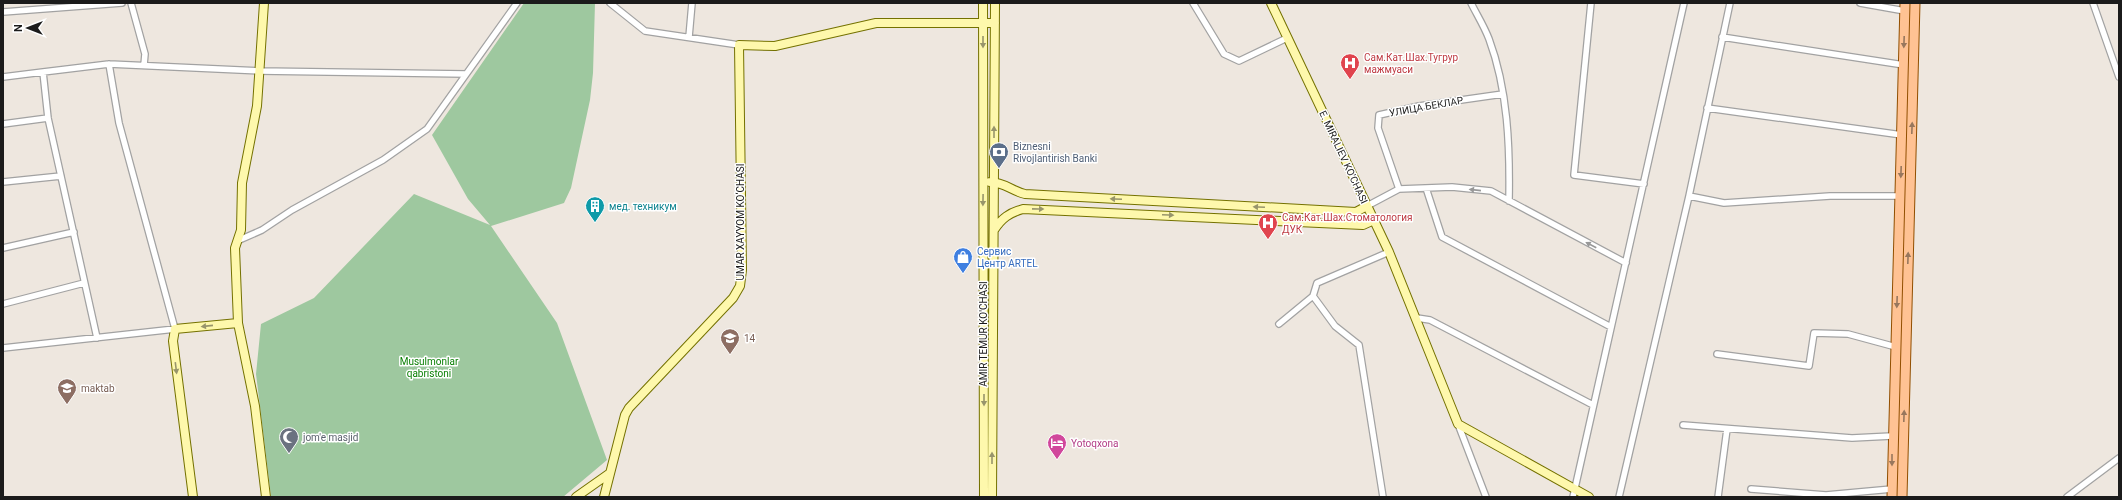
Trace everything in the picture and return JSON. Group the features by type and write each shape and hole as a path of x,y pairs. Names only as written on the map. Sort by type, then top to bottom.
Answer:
{"main road":[{"path":"1902,497 1915,3"},
{"path":"1892,493 1892,436 1896,347 1905,7"}],"street":[{"path":"3,12 122,3"},
{"path":"131,3 145,54 144,65"},
{"path":"264,3 257,106 242,184 241,230 235,248 238,323 255,406 266,497"},
{"path":"237,241 262,230 292,210 383,160 427,129 517,3"},
{"path":"610,3 645,31 739,45 775,46 876,23 994,23"},
{"path":"689,37 692,3"},
{"name":"AMIR TEMUR KO'CHASI","path":"983,3 983,182 988,480 992,497"},
{"name":"AMIR TEMUR KO'CHASI","path":"984,497 988,480 994,231 995,3"},
{"path":"1193,3 1224,54 1233,59 1239,60 1287,38"},
{"name":"E. MIRALIEV KO'CHASI","path":"1271,3 1389,252 1417,318 1458,424"},
{"path":"1471,3 1488,38 1503,94 1510,160 1509,201"},
{"path":"1591,3 1574,175 1644,184"},
{"path":"1573,493 1684,3"},
{"path":"1619,497 1689,196 1730,3"},
{"path":"1860,3 1905,7"},
{"path":"2094,3 2119,77"},
{"path":"1722,37 1904,65"},
{"name":"UMAR XAYYOM KO‘CHASI","path":"604,497 625,415 629,408 733,298 740,286 742,270 739,45"},
{"path":"109,64 118,122 175,329 173,341 193,497"},
{"path":"3,77 109,64 259,71 466,74"},
{"path":"43,72 48,118 97,338"},
{"name":"УЛИЦА БЕКЛАР","path":"1399,189 1378,128 1379,115 1412,107 1503,94"},
{"path":"1708,108 1902,135"},
{"path":"3,124 48,118"},
{"path":"3,182 61,176"},
{"path":"983,182 1005,184 1017,192 1025,194 1356,212 1399,189 1452,187 1491,191 1626,263"},
{"path":"1426,188 1442,237 1611,327"},
{"path":"1689,196 1724,203 1830,196 1900,196"},
{"path":"994,231 1000,220 1011,212 1023,209 1364,226 1374,220"},
{"path":"3,248 74,232"},
{"path":"1279,324 1313,296 1317,283 1389,252"},
{"path":"3,304 84,283"},
{"path":"1313,296 1335,326 1359,345 1383,497"},
{"path":"1417,318 1430,320 1593,405"},
{"path":"3,348 238,323"},
{"path":"1717,354 1809,366 1814,333 1848,334 1896,347"},
{"path":"1458,424 1573,493 1589,497"},
{"path":"1458,424 1486,497"},
{"path":"1683,425 1726,430 1852,438 1892,436"},
{"path":"1718,497 1726,430"},
{"path":"2067,497 2119,458"},
{"path":"576,497 610,473"},
{"path":"1751,489 1826,495 1892,493"}],"green space":[{"name":"Musulmonlar qabristoni","path":"524,3 595,3 593,73 590,100 571,188 564,203 491,226 557,323 607,460 563,497 271,497 256,374 261,324 314,298 414,194 490,225 468,199 432,135"}],"place":[{"name":"Сам.Кат.Шах.Тугрур мажмуаси","path":"1350,80"},
{"name":"Biznesni Rivojlantirish Banki","path":"999,169"},
{"name":"мед. техникум","path":"595,223"},
{"name":"Сам.Кат.Шах.Стоматология ДУК","path":"1268,240"},
{"name":"Сервис Центр ARTEL","path":"963,274"},
{"name":"14","path":"730,355"},
{"name":"maktab","path":"67,405"},
{"name":"jom'e masjid","path":"289,454"},
{"name":"Yotoqxona","path":"1057,460"}]}
